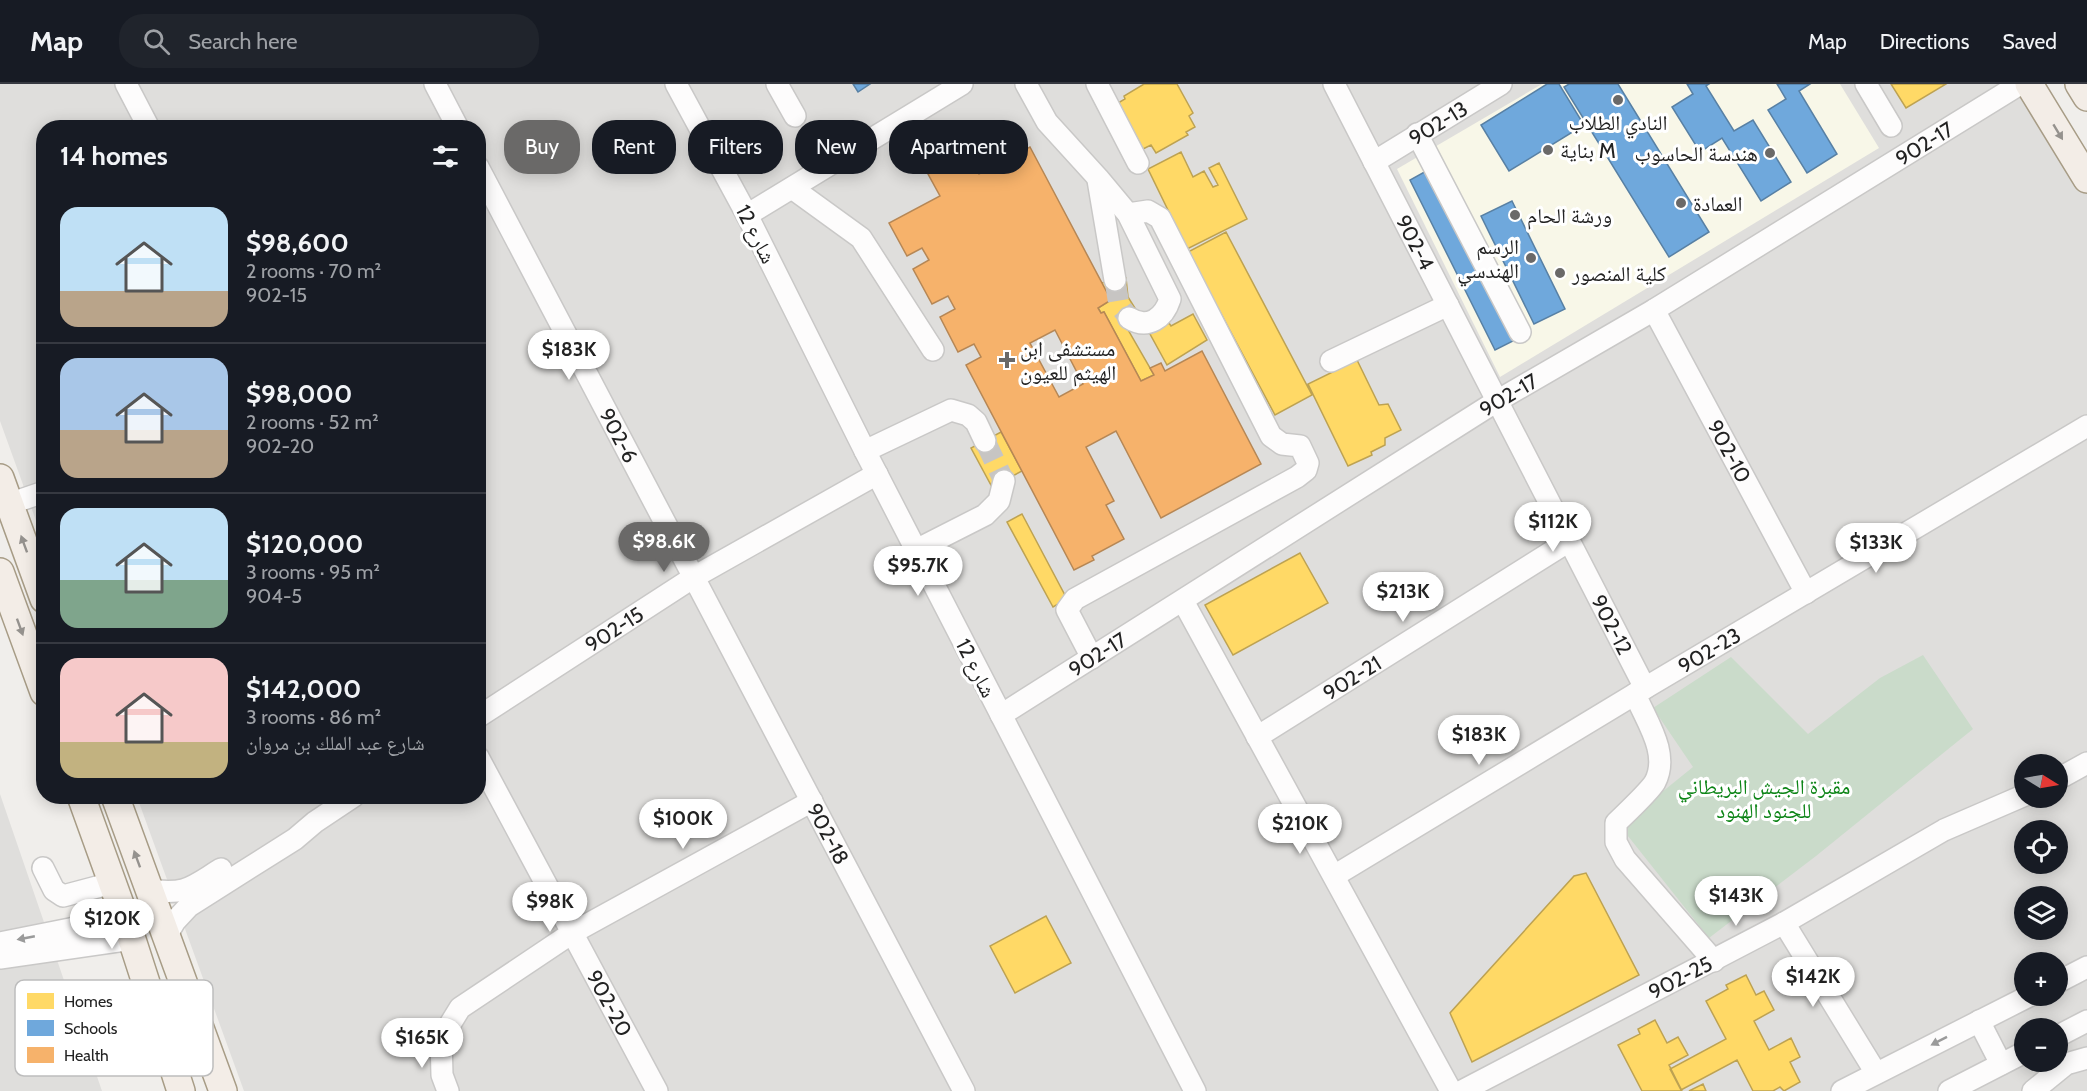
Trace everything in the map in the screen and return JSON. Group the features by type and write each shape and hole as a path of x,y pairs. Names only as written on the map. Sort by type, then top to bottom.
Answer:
{"main road":[{"path":"2029,84 2087,179"},
{"path":"2079,84 2087,97"},
{"path":"0,478 36,577"},
{"path":"0,572 36,670"},
{"path":"84,804 145,980"},
{"path":"118,804 182,980"},
{"path":"213,1064 223,1091"},
{"path":"176,1076 181,1091"}],"street":[{"path":"126,84 145,120"},
{"path":"435,84 454,120"},
{"name":"شارع 12","path":"676,84 747,215 865,451 1195,1091"},
{"path":"777,84 795,117"},
{"path":"747,215 962,84"},
{"path":"1026,84 1047,122 1128,214 1170,299 1161,317 1150,323 1141,323 1129,318"},
{"path":"1097,84 1138,163"},
{"name":"902-4","path":"1334,84 1497,401"},
{"name":"902-13","path":"1374,162 1501,84"},
{"path":"1866,84 1891,126"},
{"name":"902-17","path":"1001,715 1497,401 1654,310 2020,84"},
{"path":"1418,134 1520,332"},
{"path":"1098,178 1115,280"},
{"name":"902-6","path":"486,182 694,577"},
{"path":"792,188 861,238 933,350"},
{"path":"1092,658 1067,610 1075,598 1297,477 1306,470 1308,463 1300,446 1282,444 1271,436 1160,218 1148,211 1128,214"},
{"path":"1331,361 1448,306"},
{"name":"902-10","path":"1654,310 1806,593"},
{"name":"902-12","path":"1497,401 1569,542 1640,691 1660,751 1660,767 1654,783 1616,823 1616,842 1625,860 1714,962"},
{"path":"865,451 951,410 968,415 976,422 985,441"},
{"name":"902-23","path":"1334,876 1640,691 2087,426"},
{"name":"902-15","path":"486,712 694,577 877,474"},
{"path":"916,550 986,515 999,501 1004,481"},
{"path":"9,504 36,495"},
{"name":"902-21","path":"1257,737 1569,542"},
{"name":"902-18","path":"694,577 964,1091"},
{"path":"1183,601 1451,1091"},
{"path":"2068,773 2087,763"},
{"name":"902-20","path":"486,772 657,1091"},
{"name":"902-25","path":"1462,1091 1714,962 1944,830 2014,800"},
{"path":"448,1091 442,1075 441,1039 460,1008 572,933 812,801"},
{"path":"166,936 175,921 189,906 295,840 315,822 342,804"},
{"path":"148,890 173,892 184,890 283,831 315,822"},
{"path":"43,868 54,890 63,896 112,883"},
{"path":"1784,923 1876,1073"},
{"path":"0,943 128,929"},
{"path":"0,958 128,929"},
{"path":"2068,976 2087,967"},
{"path":"1842,1091 2014,1004"},
{"path":"1979,1021 2001,1064"},
{"path":"2068,1031 2087,1021"},
{"path":"1949,1091 2014,1058"},
{"path":"2033,1091 2066,1064 2087,1058"}],"shaded area":[{"path":"0,84 2042,84 2087,162 2087,1091 244,1091 213,1006 213,980 204,980 140,804 486,804 486,120 36,120 36,521 0,421"},
{"name":"كلية المنصور","path":"1542,84 1840,84 1879,148 1500,377 1397,169"},
{"path":"0,794 64,980 15,980 15,1076 97,1076 102,1091 0,1091"}],"green space":[{"name":"مقبرة الجيش البريطاني للجنود الهنود","path":"1923,655 1973,729 1816,856 1709,938 1620,826 1693,767 1653,708 1731,657 1808,734 1880,678"}],"building: Homes":[{"path":"1144,84 1177,84 1193,113 1189,116 1195,127 1186,132 1188,135 1156,153 1151,145 1143,149 1118,103 1125,99 1124,96"},
{"path":"1891,84 1946,84 1906,108"},
{"path":"1181,152 1193,177 1204,171 1213,187 1218,185 1209,168 1219,163 1247,219 1187,249 1148,169"},
{"path":"1226,232 1312,395 1275,415 1188,252"},
{"path":"1126,278 1128,297 1138,313 1123,321 1154,375 1141,381 1104,312 1101,313 1098,308 1111,300 1101,283"},
{"path":"1193,314 1207,340 1167,365 1150,334 1169,323 1171,326"},
{"path":"1357,360 1379,405 1388,404 1401,430 1385,438 1385,445 1371,452 1372,455 1348,466 1308,384"},
{"path":"1001,432 1022,471 992,487 971,448"},
{"path":"1022,514 1067,599 1053,607 1007,522"},
{"path":"1300,553 1328,603 1233,655 1205,605"},
{"path":"1586,873 1639,975 1472,1062 1450,1013 1574,876"},
{"path":"1046,916 1071,963 1015,993 990,946"},
{"path":"1746,975 1756,995 1764,991 1774,1010 1754,1021 1769,1050 1791,1038 1800,1057 1790,1062 1800,1082 1784,1091 1780,1087 1773,1091 1753,1091 1737,1060 1681,1090 1670,1069 1726,1039 1706,1001 1728,989 1726,985"},
{"path":"1655,1020 1667,1043 1678,1037 1688,1055 1669,1065 1682,1091 1642,1091 1618,1045 1640,1034 1638,1029"},
{"path":"1703,1084 1706,1091 1689,1091"}],"building: Schools":[{"path":"853,84 870,84 858,92"},
{"path":"1547,84 1559,84 1584,125 1509,171 1481,125"},
{"path":"1569,84 1618,84 1709,232 1669,257 1564,87"},
{"path":"1687,84 1709,84 1706,86 1734,131 1753,120 1791,182 1761,201 1722,138 1700,152 1672,107 1693,94"},
{"path":"1777,84 1810,84 1799,91 1837,154 1807,173 1768,110 1786,99"},
{"path":"1428,170 1513,341 1495,350 1410,180"},
{"path":"1512,201 1565,309 1534,324 1481,216"}],"building: Health":[{"name":"مستشفى ابن الهيثم للعيون","path":"1030,147 1111,300 1098,308 1101,313 1104,312 1141,381 1154,375 1150,368 1161,363 1165,371 1202,351 1261,464 1161,518 1116,431 1086,447 1114,501 1106,505 1124,539 1092,556 1094,560 1074,570 966,365 981,357 974,344 958,352 940,317 955,309 948,296 932,304 913,269 929,260 922,248 907,256 889,223 940,196 928,174 1028,174 1028,148","holes":["1055,330 1083,384 1059,397 1030,343"]}],"tunnel":[{"path":"1115,280 1119,305 1129,318"},
{"path":"985,441 1004,481"}],"place":[{"name":"النادي الطلاب","path":"1618,100"},
{"name":"بناية M","path":"1548,150"},
{"name":"هندسة الحاسوب","path":"1770,153"},
{"name":"العمادة","path":"1681,203"},
{"name":"ورشة الحام","path":"1515,215"},
{"name":"الرسم الهندسي","path":"1531,258"},
{"name":"كلية المنصور","path":"1560,273"},
{"name":"مستشفى ابن الهيثم للعيون","path":"1007,360"}]}
